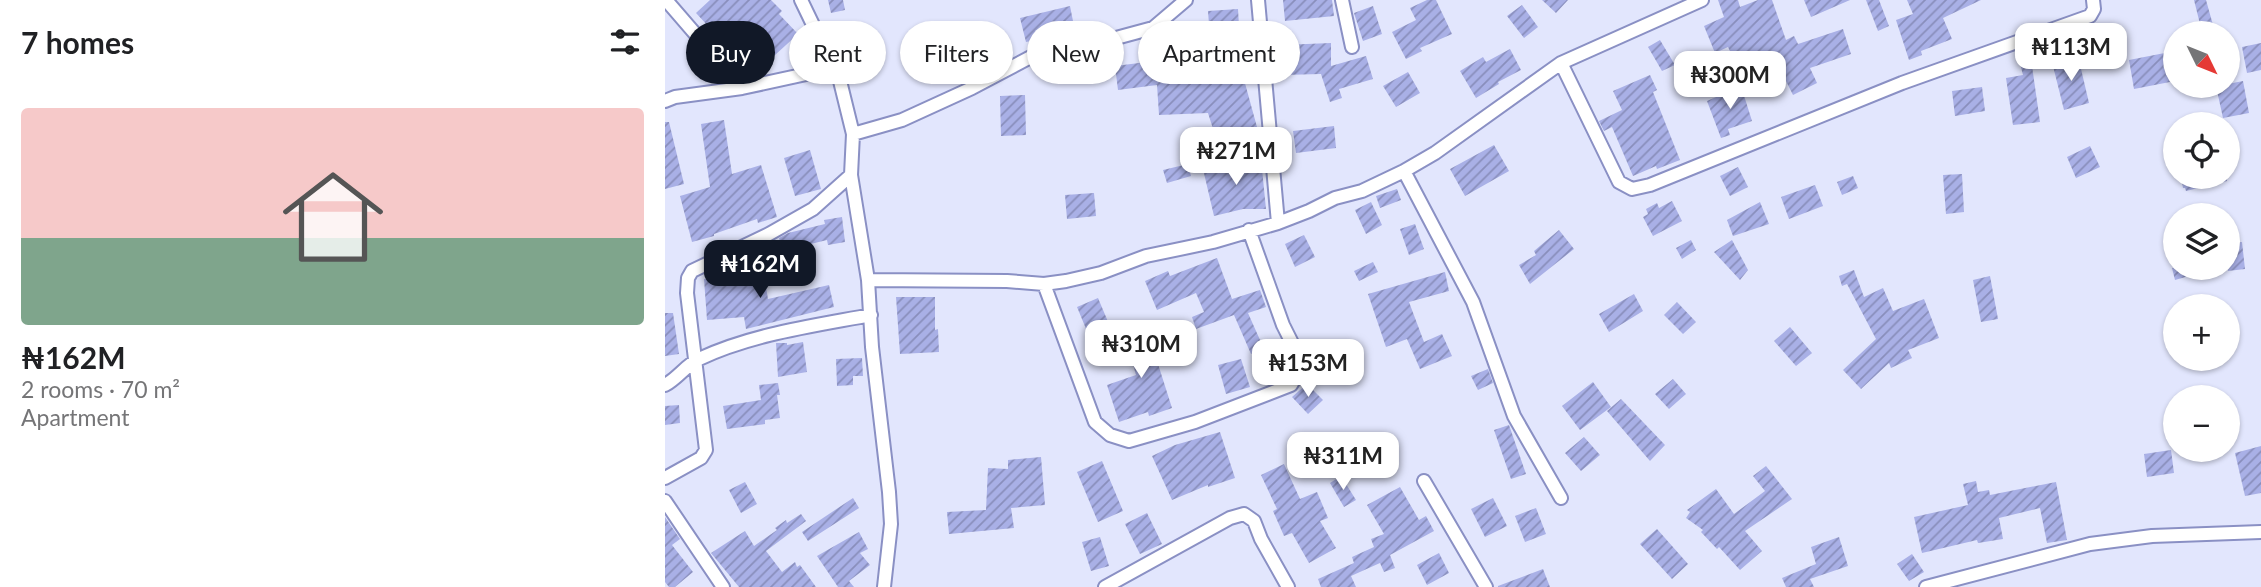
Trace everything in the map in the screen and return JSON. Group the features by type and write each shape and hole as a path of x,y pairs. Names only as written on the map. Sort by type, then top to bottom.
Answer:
{"street":[{"path":"666,0 742,88"},
{"path":"801,0 811,21"},
{"path":"853,134 902,120 972,88 1042,51 1060,45 1116,38 1153,28 1186,0"},
{"path":"1258,0 1278,223"},
{"path":"1342,0 1352,47"},
{"path":"868,280 1007,281 1044,285 1101,273 1146,256 1213,243 1278,223 1335,198 1362,191 1404,171 1435,153 1561,63 1702,0"},
{"path":"1561,63 1619,182 1632,189 1650,185 1902,83 2090,16 2094,9 2093,0"},
{"path":"665,101 704,91 742,88 789,78"},
{"path":"839,84 853,134 851,176 868,280 891,524 884,587"},
{"path":"1404,171 1473,302 1514,416 1561,498"},
{"path":"665,478 701,458 706,450 687,293 688,278 692,271 769,234 813,209 851,176"},
{"path":"1044,285 1095,422 1109,435 1129,441 1170,431 1291,385 1298,373 1301,360 1283,326 1249,230"},
{"path":"665,385 677,379 695,360 746,340 870,316"},
{"path":"1424,481 1486,587"},
{"path":"665,501 723,587"},
{"path":"1105,587 1230,518 1244,514 1254,521 1288,587"},
{"path":"1926,587 2090,544 2152,536 2261,532"}],"building":[{"path":"710,0 771,0 782,11 779,14 789,25 789,42 775,55 775,21 703,21 696,13"},
{"path":"828,0 843,0 845,10 831,13"},
{"path":"1283,0 1332,0 1334,16 1285,21"},
{"path":"1427,0 1436,0 1452,34 1420,48 1422,51 1406,59 1392,32 1416,20 1410,8"},
{"path":"1542,0 1568,0 1556,13"},
{"path":"1718,0 1738,0 1740,7 1758,0 1772,0 1786,40 1794,36 1798,44 1843,29 1851,54 1810,68 1817,83 1793,95 1775,59 1742,76 1728,47 1715,53 1704,26 1724,17"},
{"path":"1804,0 1850,0 1811,17"},
{"path":"1866,0 1879,0 1889,26 1878,31"},
{"path":"1907,0 1981,0 1943,18 1952,39 1921,51 1922,55 1909,60 1896,20 1913,14"},
{"path":"2194,0 2206,0 2212,21 2199,21"},
{"path":"1522,5 1538,27 1524,38 1507,16"},
{"path":"1070,6 1073,21 1027,21 1026,42 1020,18"},
{"path":"1373,6 1382,34 1363,41 1354,13"},
{"path":"1238,9 1239,21 1209,21 1208,11"},
{"path":"1660,40 1675,65 1662,71 1648,47"},
{"path":"1331,43 1331,66 1366,56 1373,79 1339,89 1342,98 1330,102 1321,74 1300,75 1300,44"},
{"path":"2047,43 2052,60 2032,66 2040,122 2013,125 2006,78 2023,75 2017,52"},
{"path":"2261,43 2261,70 2247,73 2242,47"},
{"path":"1510,49 1521,70 1476,98 1460,71 1483,57 1486,62"},
{"path":"2163,53 2163,83 2134,89 2129,60"},
{"path":"2078,56 2089,103 2064,110 2052,62"},
{"path":"1138,63 1138,84 1245,84 1260,138 1220,151 1208,113 1159,115 1157,85 1118,90 1117,84 1124,84 1124,65"},
{"path":"1408,72 1420,93 1396,107 1383,86"},
{"path":"1650,75 1657,90 1653,92 1680,160 1633,176 1612,127 1604,131 1599,121 1622,110 1613,91"},
{"path":"2243,81 2249,113 2222,112 2219,98 2240,98 2240,82"},
{"path":"1741,86 1752,121 1728,129 1730,135 1721,138 1707,101"},
{"path":"1982,87 1985,111 1955,116 1952,91"},
{"path":"1025,95 1026,135 1001,136 1000,96"},
{"path":"724,120 732,174 761,165 777,217 758,223 757,219 692,242 680,196 710,187 701,124"},
{"path":"665,122 669,122 684,184 665,189"},
{"path":"1334,126 1336,148 1296,153 1293,131"},
{"path":"1494,145 1509,171 1465,196 1450,169"},
{"path":"2090,146 2100,167 2076,178 2067,157"},
{"path":"810,150 821,189 795,196 784,158"},
{"path":"1261,159 1266,209 1243,209 1214,216 1203,169"},
{"path":"1188,164 1191,176 1167,183 1163,170"},
{"path":"1738,167 1748,187 1730,196 1720,176"},
{"path":"1962,174 1964,212 1946,214 1943,175"},
{"path":"1853,176 1858,188 1842,195 1837,182"},
{"path":"1815,185 1823,206 1789,219 1781,197"},
{"path":"1397,189 1401,200 1380,208 1376,196"},
{"path":"1094,193 1096,216 1067,219 1065,195"},
{"path":"1672,201 1682,221 1653,236 1643,217 1648,214 1646,209 1657,203 1659,208"},
{"path":"1371,202 1382,225 1366,234 1355,210"},
{"path":"1760,202 1769,224 1733,236 1727,220"},
{"path":"842,217 845,242 828,245 827,240 782,251 779,238 788,233 825,224 824,220"},
{"path":"1415,224 1424,249 1409,255 1400,229"},
{"path":"1559,230 1574,249 1530,284 1519,265 1536,255 1534,251"},
{"path":"1304,235 1315,257 1295,267 1285,244"},
{"path":"1691,240 1696,250 1682,259 1676,248"},
{"path":"1732,240 1748,270 1740,280 1714,252"},
{"path":"2240,242 2245,269 2240,270"},
{"path":"1217,258 1232,299 1260,290 1266,307 1248,313 1264,349 1251,354 1234,315 1196,329 1192,317 1204,312 1196,293 1157,310 1145,281 1168,271 1170,276"},
{"path":"1373,262 1378,272 1359,281 1354,271"},
{"path":"763,270 768,299 829,285 834,307 746,329 744,317 707,320 704,279"},
{"path":"1854,270 1864,297 1883,288 1893,311 1924,299 1939,338 1908,350 1912,358 1891,368 1889,363 1861,389 1843,370 1876,339 1847,284 1842,286 1839,276"},
{"path":"1445,272 1449,291 1409,302 1424,342 1442,334 1452,356 1420,369 1407,339 1386,347 1368,294"},
{"path":"1990,276 1998,319 1981,322 1973,280"},
{"path":"1634,294 1643,311 1609,332 1599,314"},
{"path":"896,297 935,297 935,330 938,329 939,352 900,354"},
{"path":"1098,298 1117,343 1096,353 1077,307"},
{"path":"1677,302 1696,322 1683,334 1664,315"},
{"path":"665,313 673,313 679,354 665,356"},
{"path":"1156,326 1161,343 1152,345 1172,408 1149,416 1148,412 1119,422 1107,385 1136,375 1125,336"},
{"path":"1790,327 1812,353 1796,366 1774,341"},
{"path":"803,342 807,372 778,377 776,343 787,345"},
{"path":"1286,350 1291,361 1277,368 1272,357"},
{"path":"862,358 863,376 853,376 853,385 837,386 836,359"},
{"path":"1241,359 1250,387 1226,394 1218,365"},
{"path":"1488,369 1493,383 1478,390 1471,376"},
{"path":"1673,379 1686,394 1669,409 1655,394"},
{"path":"1593,382 1611,407 1580,430 1562,406"},
{"path":"778,383 780,418 765,420 765,424 727,429 723,406 761,400 759,385"},
{"path":"1307,384 1323,400 1308,414 1292,397"},
{"path":"1621,399 1665,445 1650,461 1607,411"},
{"path":"679,405 680,423 665,425 665,406"},
{"path":"1509,425 1526,474 1511,479 1494,430"},
{"path":"1220,432 1235,478 1208,485 1172,500 1152,456 1175,445"},
{"path":"1584,437 1600,455 1581,471 1565,453"},
{"path":"2261,446 2261,493 2245,496 2237,462 2240,462 2240,452"},
{"path":"2163,451 2163,462 2173,462 2174,473 2147,477 2144,454"},
{"path":"1041,457 1045,505 1011,508 1014,528 949,534 947,512 986,510 988,468 1008,469 1008,460"},
{"path":"1102,461 1123,511 1098,522 1077,472"},
{"path":"1284,464 1300,499 1317,492 1328,518 1320,521 1336,548 1309,563 1292,533 1284,536 1273,511 1277,509 1261,475"},
{"path":"1766,466 1792,499 1745,531 1762,551 1740,570 1701,532 1703,530 1686,518 1690,512 1687,510 1716,489 1734,514 1765,491 1753,476"},
{"path":"1341,476 1356,500 1344,507 1330,483"},
{"path":"1976,481 1978,492 1989,490 1990,495 2056,482 2067,540 2047,543 2040,508 1999,518 2003,539 1978,543 1977,540 1922,553 1914,517 1968,505 1963,484"},
{"path":"745,482 757,504 741,513 729,490"},
{"path":"1400,487 1419,520 1426,516 1434,531 1390,555 1395,568 1384,572 1380,563 1351,576 1356,587 1321,587 1318,579 1354,563 1352,557 1374,547 1371,539 1384,534 1367,505"},
{"path":"853,498 859,508 808,541 802,532"},
{"path":"1493,498 1507,526 1485,537 1471,509"},
{"path":"1536,508 1546,534 1525,542 1515,516"},
{"path":"1147,513 1162,544 1140,554 1125,524"},
{"path":"801,514 806,521 766,551 782,572 795,562 797,567 800,565 816,587 739,587 711,553 745,531 754,546 786,520 787,523"},
{"path":"665,517 680,539 672,545 693,572 675,587 669,587 665,582"},
{"path":"1657,529 1688,564 1672,579 1640,544"},
{"path":"859,532 868,549 860,553 870,565 849,581 854,587 838,587 817,556"},
{"path":"1100,537 1109,566 1091,571 1082,542"},
{"path":"1839,537 1848,566 1810,579 1814,587 1786,587 1782,578 1816,564 1811,547"},
{"path":"1439,553 1449,573 1427,585 1417,565"},
{"path":"1912,554 1924,572 1909,581 1897,564"},
{"path":"1543,569 1550,587 1498,587 1498,586"}]}
